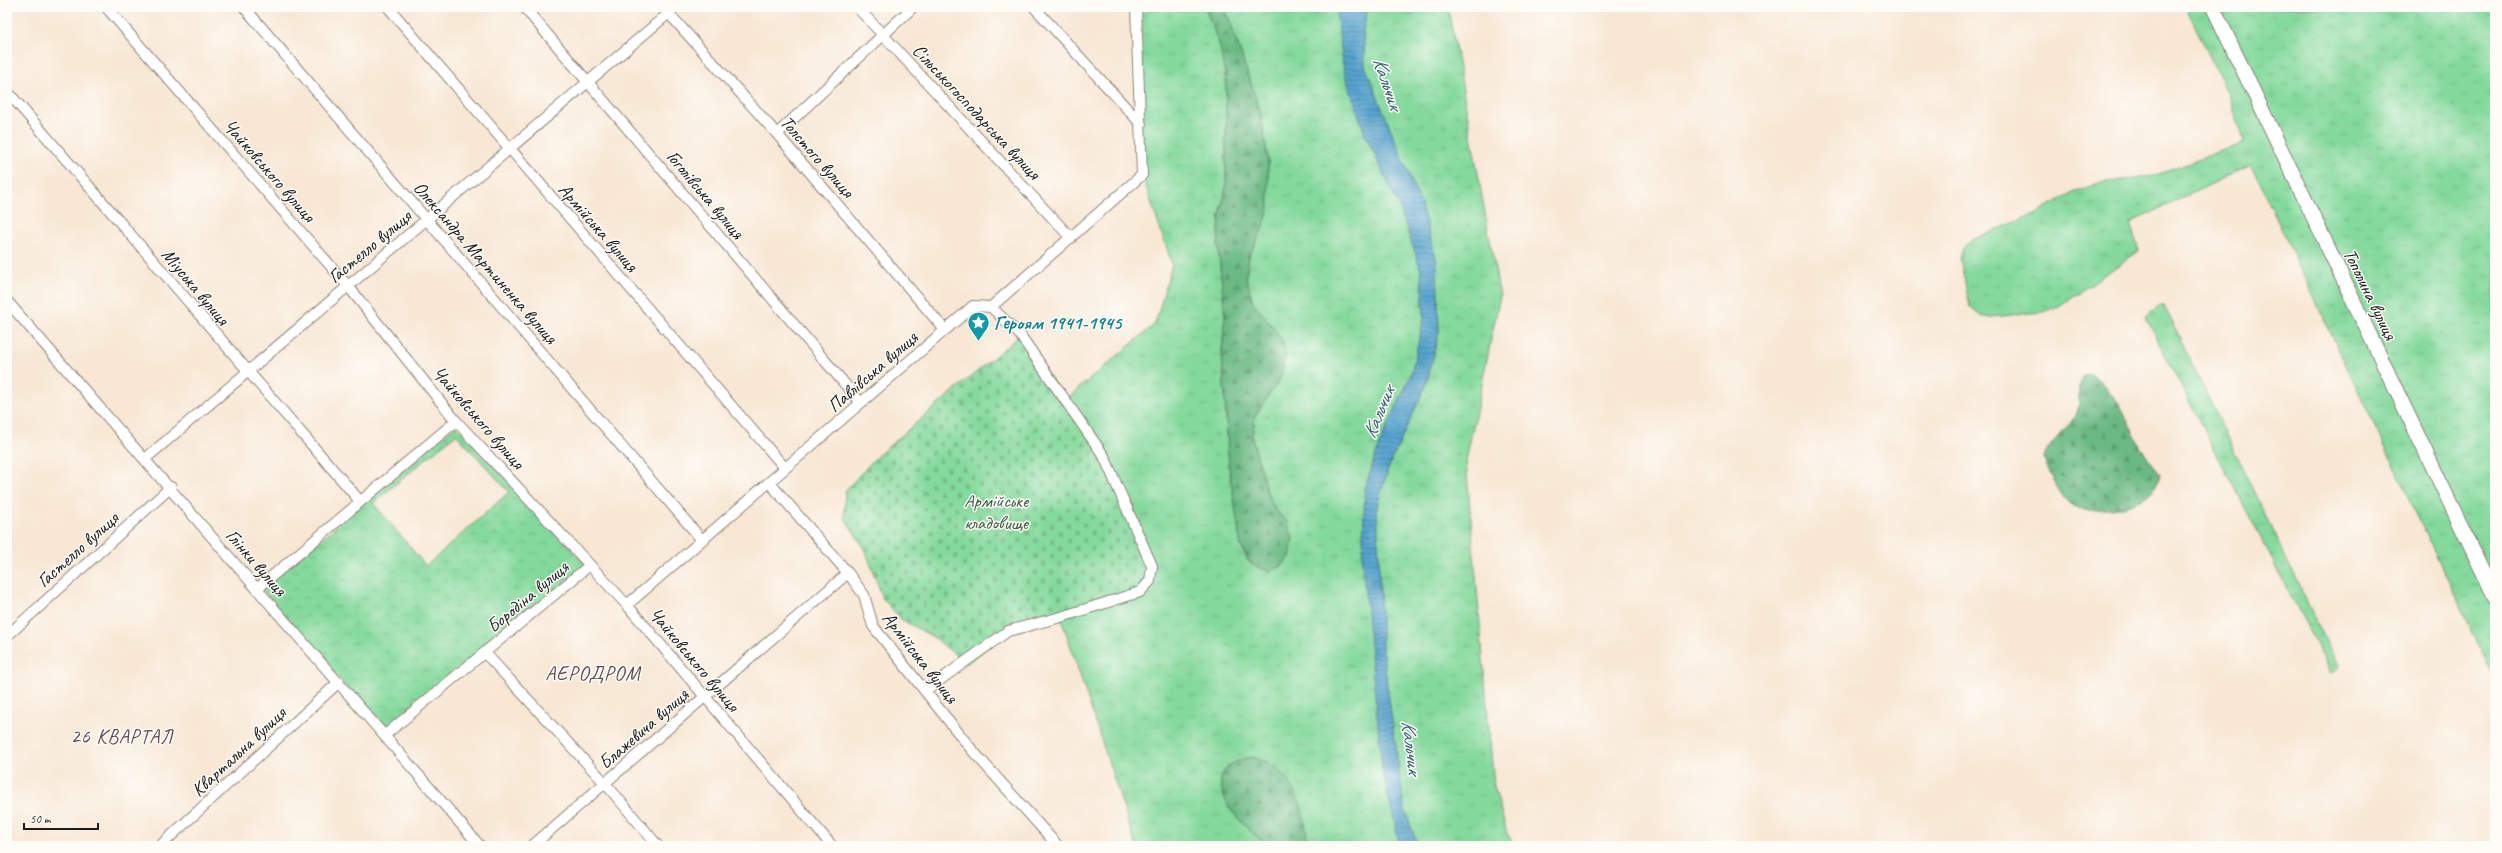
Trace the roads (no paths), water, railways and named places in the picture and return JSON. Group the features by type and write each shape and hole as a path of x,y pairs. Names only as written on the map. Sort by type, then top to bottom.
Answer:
{"main road":[{"name":"Тополина вулиця","path":"2212,7 2495,597"}],"street":[{"name":"Чайковського вулиця","path":"106,7 348,286 456,421 627,605 832,846"},
{"name":"Олександра Мартиненка вулиця","path":"244,7 702,540"},
{"name":"Армійська вулиця","path":"388,7 785,468"},
{"name":"Гоголівська вулиця","path":"524,7 861,403"},
{"name":"Сільськогосподарська вулиця","path":"857,7 1071,238"},
{"path":"777,134 913,7"},
{"path":"1034,7 1141,124"},
{"path":"926,690 1008,631 1061,617 1140,592 1150,581 1152,566 1104,456 1020,335 992,307 1142,175 1136,7"},
{"name":"Гастелло вулиця","path":"146,459 588,82 666,10"},
{"name":"Толстого вулиця","path":"666,10 777,134 945,330"},
{"name":"Міуська вулиця","path":"7,91 247,372 360,501"},
{"name":"Глінки вулиця","path":"7,301 171,487 480,846"},
{"name":"Павлівська вулиця","path":"627,605 973,306 992,307"},
{"path":"258,588 456,421"},
{"name":"Армійська вулиця","path":"770,482 848,573 864,596 873,626 926,690 972,750 1058,846"},
{"name":"Гастелло вулиця","path":"7,636 171,487"},
{"name":"Бородіна вулиця","path":"385,735 590,565"},
{"name":"Блажевича вулиця","path":"532,846 848,573"},
{"name":"Бородіна вулиця","path":"485,653 605,783 658,846"},
{"name":"Квартальна вулиця","path":"160,846 338,682"}],"water":[{"path":"1340,7 1368,7 1363,31 1365,66 1420,202 1437,262 1439,332 1427,382 1388,469 1377,506 1382,648 1404,807 1418,846 1400,846 1382,769 1362,561 1365,488 1379,445 1411,375 1424,318 1421,270 1399,206 1365,134 1344,71 1337,17"}],"place":[{"name":"Героям 1941-1945","path":"978,342"}],"district":[{"name":"АЕРОДРОМ","path":"593,673"},
{"name":"26 КВАРТАЛ","path":"122,736"}],"water label":[{"name":"Кальчик","path":"1388,83"},
{"name":"Кальчик","path":"1378,412"},
{"name":"Кальчик","path":"1412,747"}],"park label":[{"name":"Армійське кладовище","path":"996,511"}]}
